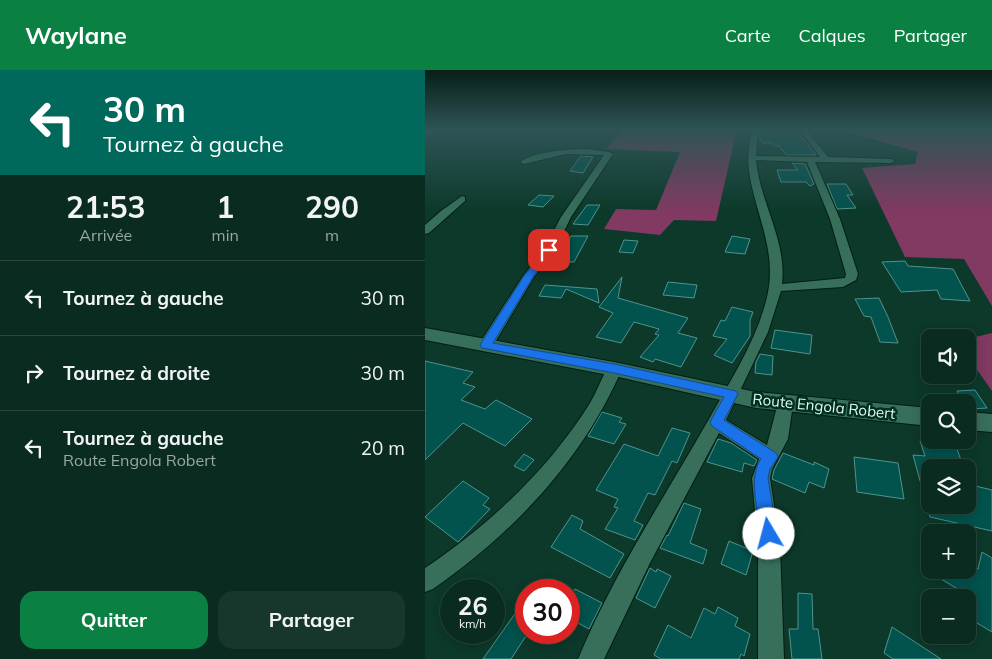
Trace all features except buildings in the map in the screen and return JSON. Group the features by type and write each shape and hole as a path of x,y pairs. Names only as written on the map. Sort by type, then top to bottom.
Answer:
{"street":[{"path":"524,162 542,156"},
{"path":"486,345 529,276 549,250 566,217 607,156"},
{"path":"822,156 825,160"},
{"path":"591,659 660,521 732,394 760,337 775,288 778,266 772,231 761,204 751,158 891,161"},
{"path":"775,288 843,284 850,280 852,274 835,219 810,160"},
{"path":"425,231 462,199"},
{"name":"Route Engola Robert","path":"428,337 486,345 614,369 785,404 921,416"},
{"path":"425,581 452,563 536,488 585,423 614,369"},
{"path":"771,659 769,544 761,478 764,466 771,457 779,439 785,404"},
{"path":"716,422 771,457"},
{"path":"976,422 992,423"}],"shaded area":[{"path":"678,156 731,156 716,221 674,220 660,235 604,229 616,209 656,210"},
{"path":"917,156 992,156 992,306 964,259 905,257 862,168 915,164"},
{"path":"992,333 992,391 976,368 976,337"}],"route":[{"path":"549,250 529,276 486,345 732,394 716,422 771,457 764,466 761,478 769,534"}]}
